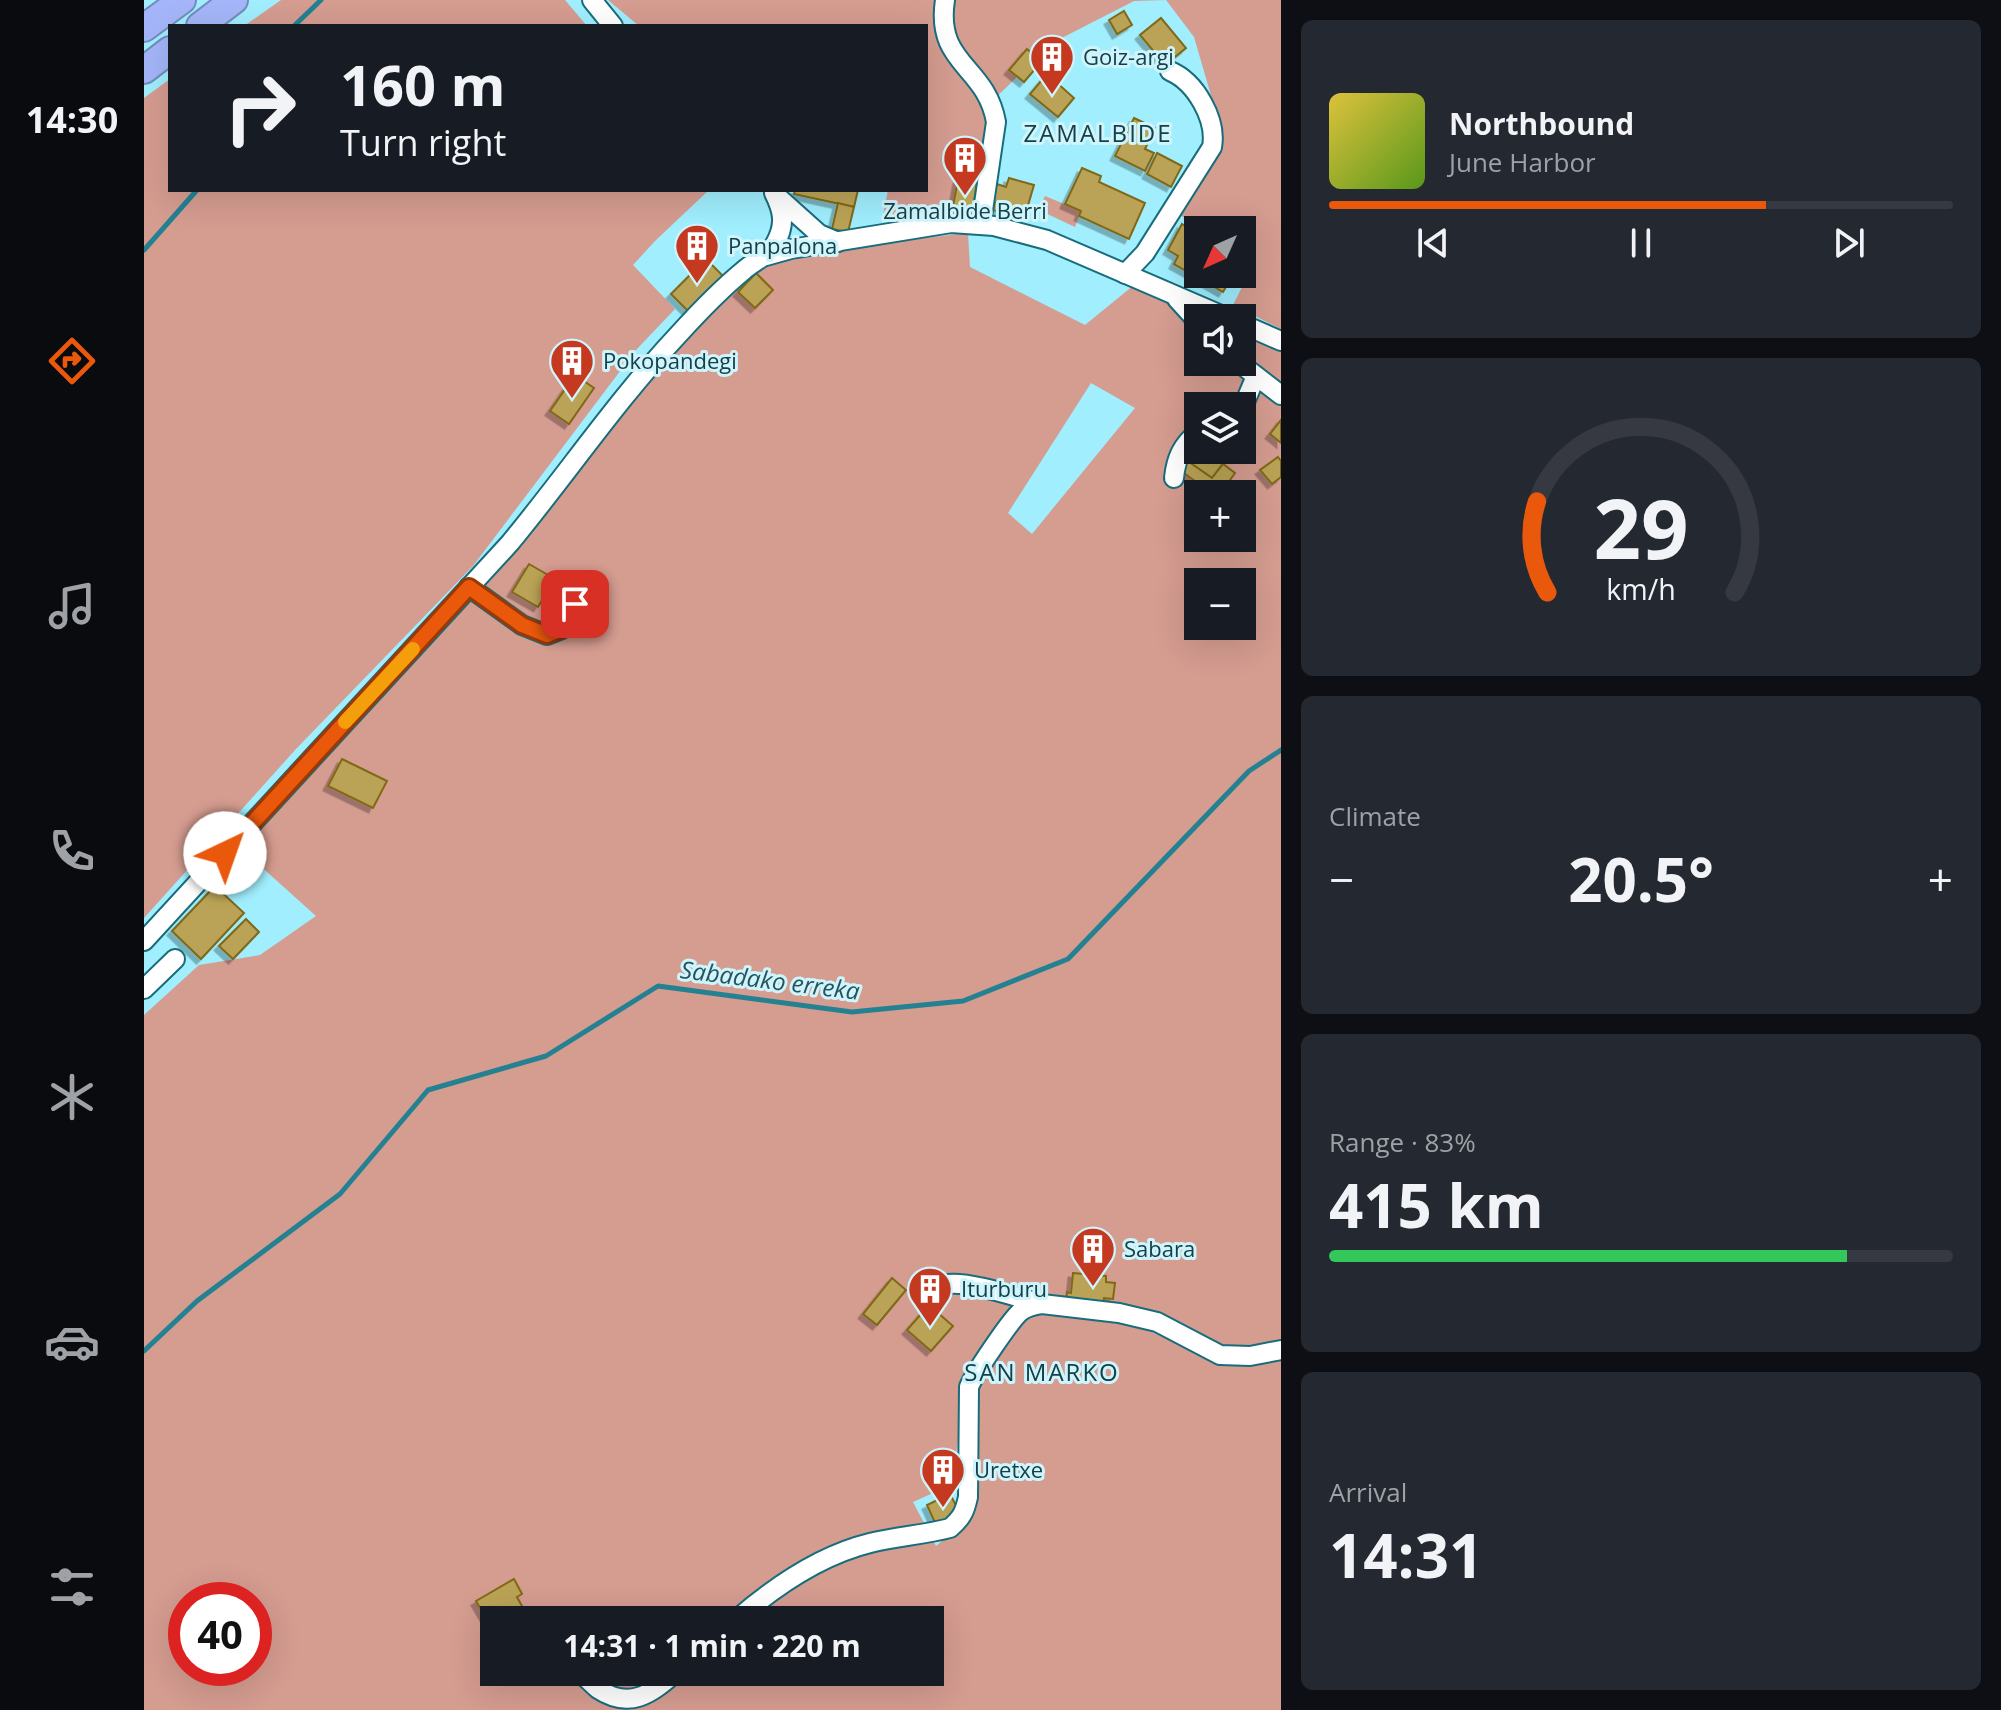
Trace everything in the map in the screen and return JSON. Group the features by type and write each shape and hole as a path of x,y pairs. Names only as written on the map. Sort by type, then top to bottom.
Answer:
{"highway":[{"path":"144,28 182,0"},
{"path":"203,24 234,0"},
{"path":"144,70 168,52"}],"street":[{"path":"592,0 611,24"},
{"path":"945,0 942,18 946,39 956,56 982,84 996,122 981,224"},
{"path":"1125,274 1145,253 1212,147 1214,134 1202,104 1183,76 1170,71"},
{"path":"772,192 801,238 817,245"},
{"path":"773,192 819,234 838,242"},
{"path":"766,256 778,237 783,213"},
{"path":"144,941 549,496 633,384 746,268 766,256 817,245 951,223 981,224 1047,240 1195,304"},
{"path":"1172,294 1184,307"},
{"path":"1256,330 1281,341"},
{"path":"1249,392 1256,376 1281,395"},
{"path":"1174,478 1176,460 1184,450"},
{"path":"469,587 522,625 547,635 562,629 575,604"},
{"path":"144,989 175,959"},
{"path":"932,1294 938,1287 948,1284 970,1286 1042,1304 1119,1313 1157,1322 1220,1355 1250,1356 1281,1350"},
{"path":"755,1606 811,1566 830,1557 870,1543 950,1528 960,1520 968,1497 969,1387 974,1373 1019,1313 1042,1304"},
{"path":"595,1686 630,1701 651,1694 660,1686"}],"shaded area":[{"path":"281,0 565,0 585,24 247,24"},
{"path":"608,0 1166,0 1134,1 1052,43 985,108 987,136 973,212 882,220 888,192 928,192 928,24 637,24"},
{"path":"1166,0 1281,0 1281,329 1256,316 1256,304 1234,304 1242,288 1256,288 1256,216 1180,215 1222,133 1194,37"},
{"path":"168,80 168,192 707,192 633,265 675,309 636,350 473,566 296,749 144,918 144,98"},
{"name":"ZAMALBIDE","path":"1045,196 1081,211 1075,227 1039,210"},
{"path":"968,233 970,267 1085,325 1134,285 1184,305 1184,376 1256,376 1256,336 1281,348 1281,1710 144,1710 144,1015 199,965 260,955 316,916 236,844 492,577 557,497 637,385 668,350 741,277 781,258 817,250","holes":["1091,383 1135,408 1032,534 1008,513","1040,1295 1128,1307 1162,1319 1224,1351 1208,1357 1127,1321 1066,1310 1041,1309 1025,1317 975,1380 972,1426 976,1442 970,1472 970,1518 936,1546 913,1502 951,1485 971,1362 1023,1302"]}],"building":[{"path":"1124,11 1132,25 1117,34 1109,20"},
{"path":"1161,18 1186,48 1165,65 1140,35"},
{"path":"1027,49 1042,61 1024,82 1009,70"},
{"name":"Goiz-argi","path":"1047,74 1074,98 1058,117 1030,94"},
{"path":"1134,118 1155,128 1145,149 1154,153 1145,171 1115,156"},
{"path":"1157,153 1182,166 1171,187 1147,174"},
{"path":"1082,168 1101,176 1099,182 1145,203 1129,239 1079,216 1081,211 1065,204"},
{"path":"1009,178 1034,185 1024,219 993,210 997,184 1006,187"},
{"name":"Zamalbide Berri","path":"958,179 977,182 972,215 952,212"},
{"path":"794,192 858,192 854,207"},
{"path":"838,203 854,207 848,232 832,229"},
{"path":"1184,225 1184,270 1174,264 1178,256 1168,250"},
{"name":"Panpalona","path":"706,259 723,276 688,311 671,294"},
{"path":"756,273 773,290 755,308 738,292"},
{"name":"Pokopandegi","path":"575,375 594,388 569,424 550,411"},
{"path":"1281,420 1281,443 1270,434"},
{"path":"1278,457 1281,477 1272,484 1260,470"},
{"path":"1184,458 1184,464 1192,464 1212,478 1223,464 1235,473 1230,480 1194,480 1177,468"},
{"path":"1192,464 1222,464 1212,478"},
{"path":"529,564 555,579 538,607 512,592"},
{"path":"342,759 387,781 373,808 328,786"},
{"path":"215,886 244,913 201,959 172,931"},
{"path":"246,919 259,932 233,959 219,946"},
{"name":"Sabara","path":"1073,1273 1106,1276 1106,1282 1115,1283 1113,1299 1104,1298 1103,1307 1066,1304 1067,1292 1071,1293"},
{"path":"892,1278 906,1290 877,1325 863,1314"},
{"name":"Iturburu","path":"929,1305 953,1326 931,1351 907,1330"},
{"name":"Uretxe","path":"950,1494 960,1513 936,1525 927,1505"},
{"path":"514,1579 522,1594 517,1597 522,1606 480,1608 476,1601"}],"waterway":[{"path":"296,24 321,0"},
{"path":"144,250 195,192"},
{"name":"Sabadako erreka","path":"144,1351 197,1301 340,1194 428,1090 546,1056 658,986 852,1012 963,1001 1068,959 1249,771 1281,750"}],"slow traffic":[{"path":"345,722 413,649"}],"place":[{"name":"Goiz-argi","path":"1052,96"},
{"name":"Zamalbide Berri","path":"965,197"},
{"name":"Panpalona","path":"697,285"},
{"name":"Pokopandegi","path":"572,400"},
{"name":"Sabara","path":"1093,1288"},
{"name":"Iturburu","path":"930,1328"},
{"name":"Uretxe","path":"943,1509"}],"district":[{"name":"ZAMALBIDE","path":"1098,134"},
{"name":"SAN MARKO","path":"1042,1373"}],"route":[{"path":"225,853 469,587 522,625 547,635 562,629 575,604"}]}
